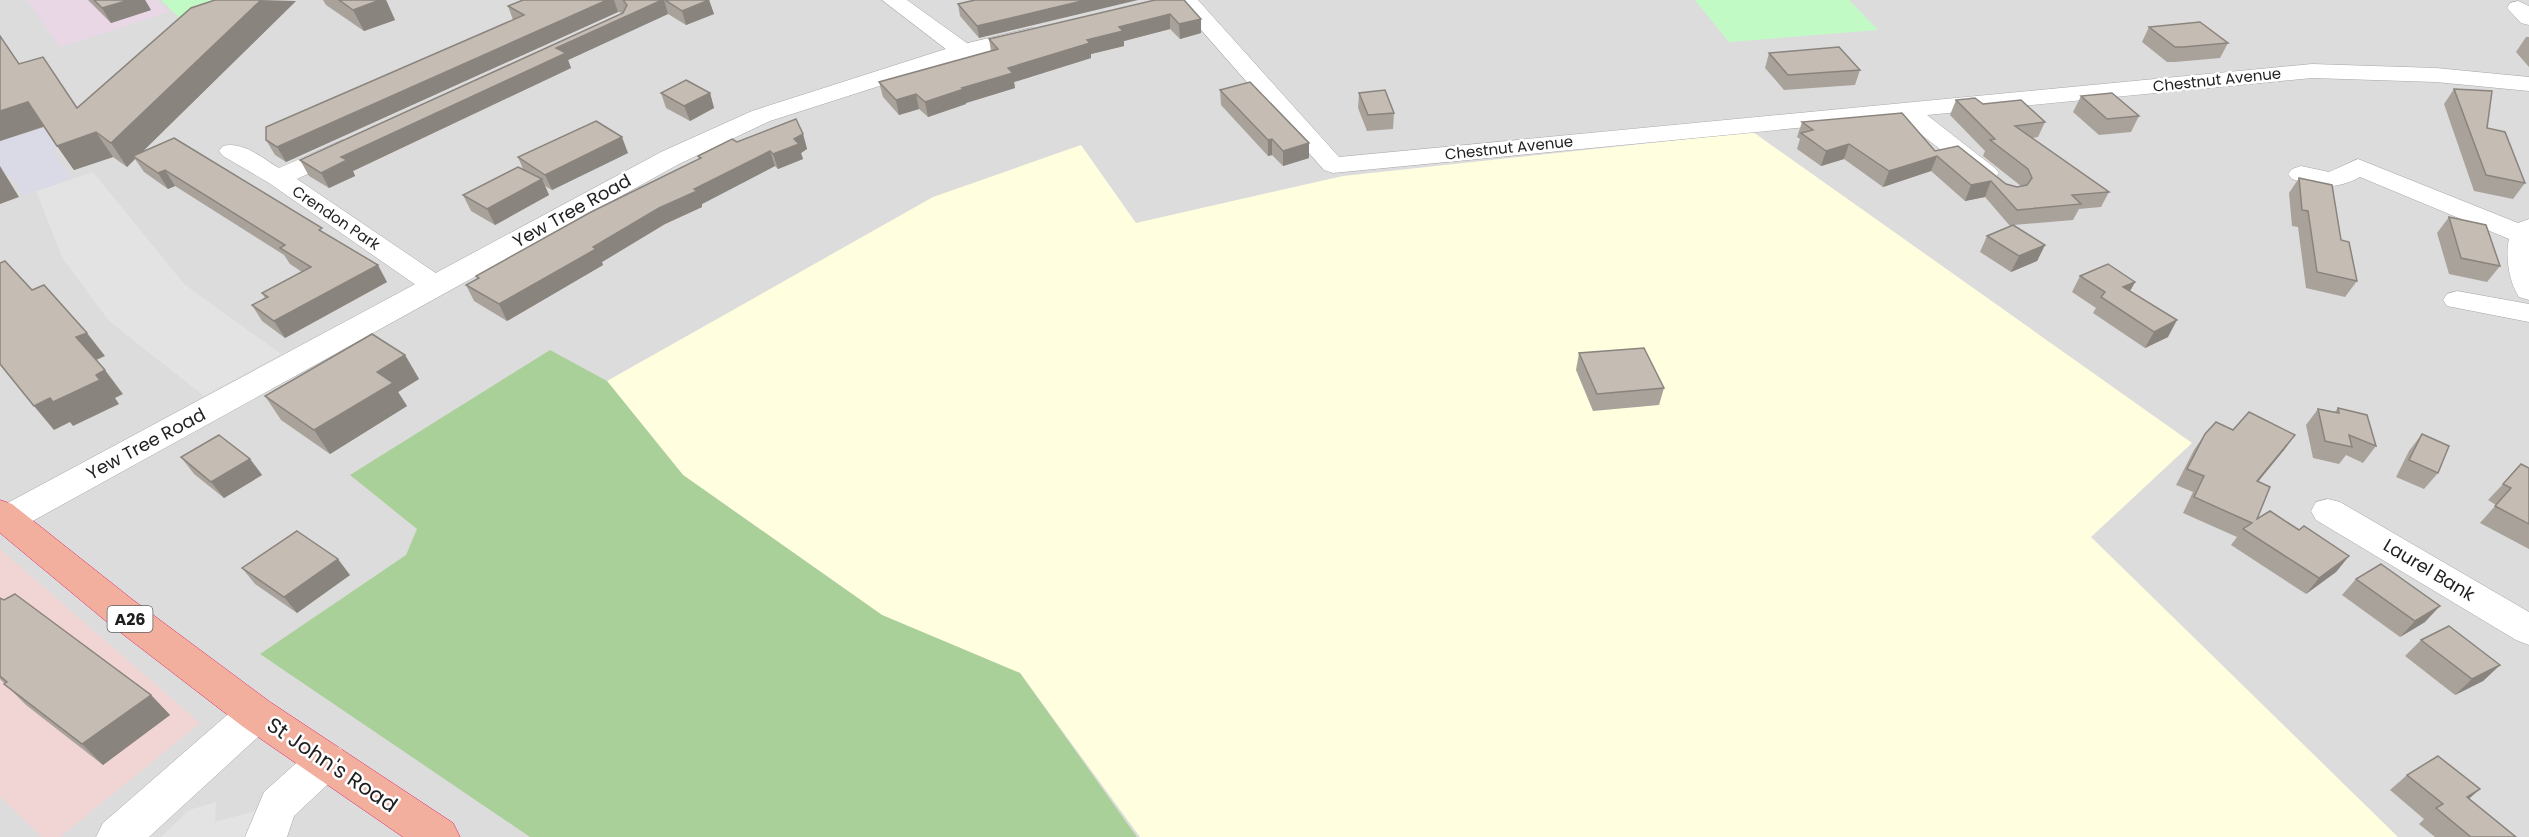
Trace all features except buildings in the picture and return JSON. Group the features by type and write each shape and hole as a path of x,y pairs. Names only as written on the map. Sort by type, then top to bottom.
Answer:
{"highway":[{"name":"A26","path":"4,516 120,611 256,714"},
{"name":"St John's Road","path":"256,714 438,837"}],"street":[{"path":"893,0 963,51"},
{"name":"Chestnut Avenue","path":"1176,1 1333,165 2312,70 2436,75 2529,84"},
{"name":"Yew Tree Road","path":"4,516 436,286 670,158 751,121 963,51 1053,30"},
{"path":"1905,110 2001,185"},
{"name":"Crendon Park","path":"278,178 363,139"},
{"path":"232,151 278,178"},
{"path":"2301,174 2323,182 2334,181 2358,167 2526,231 2521,255 2529,291"},
{"name":"Crendon Park","path":"278,178 436,286"},
{"path":"2457,300 2529,313"},
{"name":"Laurel Bank","path":"2328,511 2529,630"},
{"path":"118,837 256,714"},
{"path":"266,837 278,805 327,760"}],"shaded area":[{"path":"0,0 2529,0 2529,837 0,837"},
{"path":"27,0 156,0 168,12 60,47"},
{"path":"110,101 53,150 71,179 23,196 11,175 0,179 0,141 49,125 63,110 90,102"},
{"path":"1753,132 2192,443 2091,537 2398,837 1140,837 1020,673 882,615 683,475 607,381 933,197 1081,145 1136,223 1343,176"},
{"path":"93,172 184,284 281,354 204,396 109,321 63,259 36,191"},
{"path":"0,549 200,723 60,837 42,837 0,797"},
{"path":"216,802 215,822 265,808 261,837 161,837 189,810"}],"green space":[{"path":"161,0 243,0 183,21"},
{"path":"1695,0 1849,0 1878,30 1729,42"},
{"path":"550,350 607,381 683,475 882,615 1020,673 1137,837 530,837 260,654 406,555 417,529 350,475"}]}
